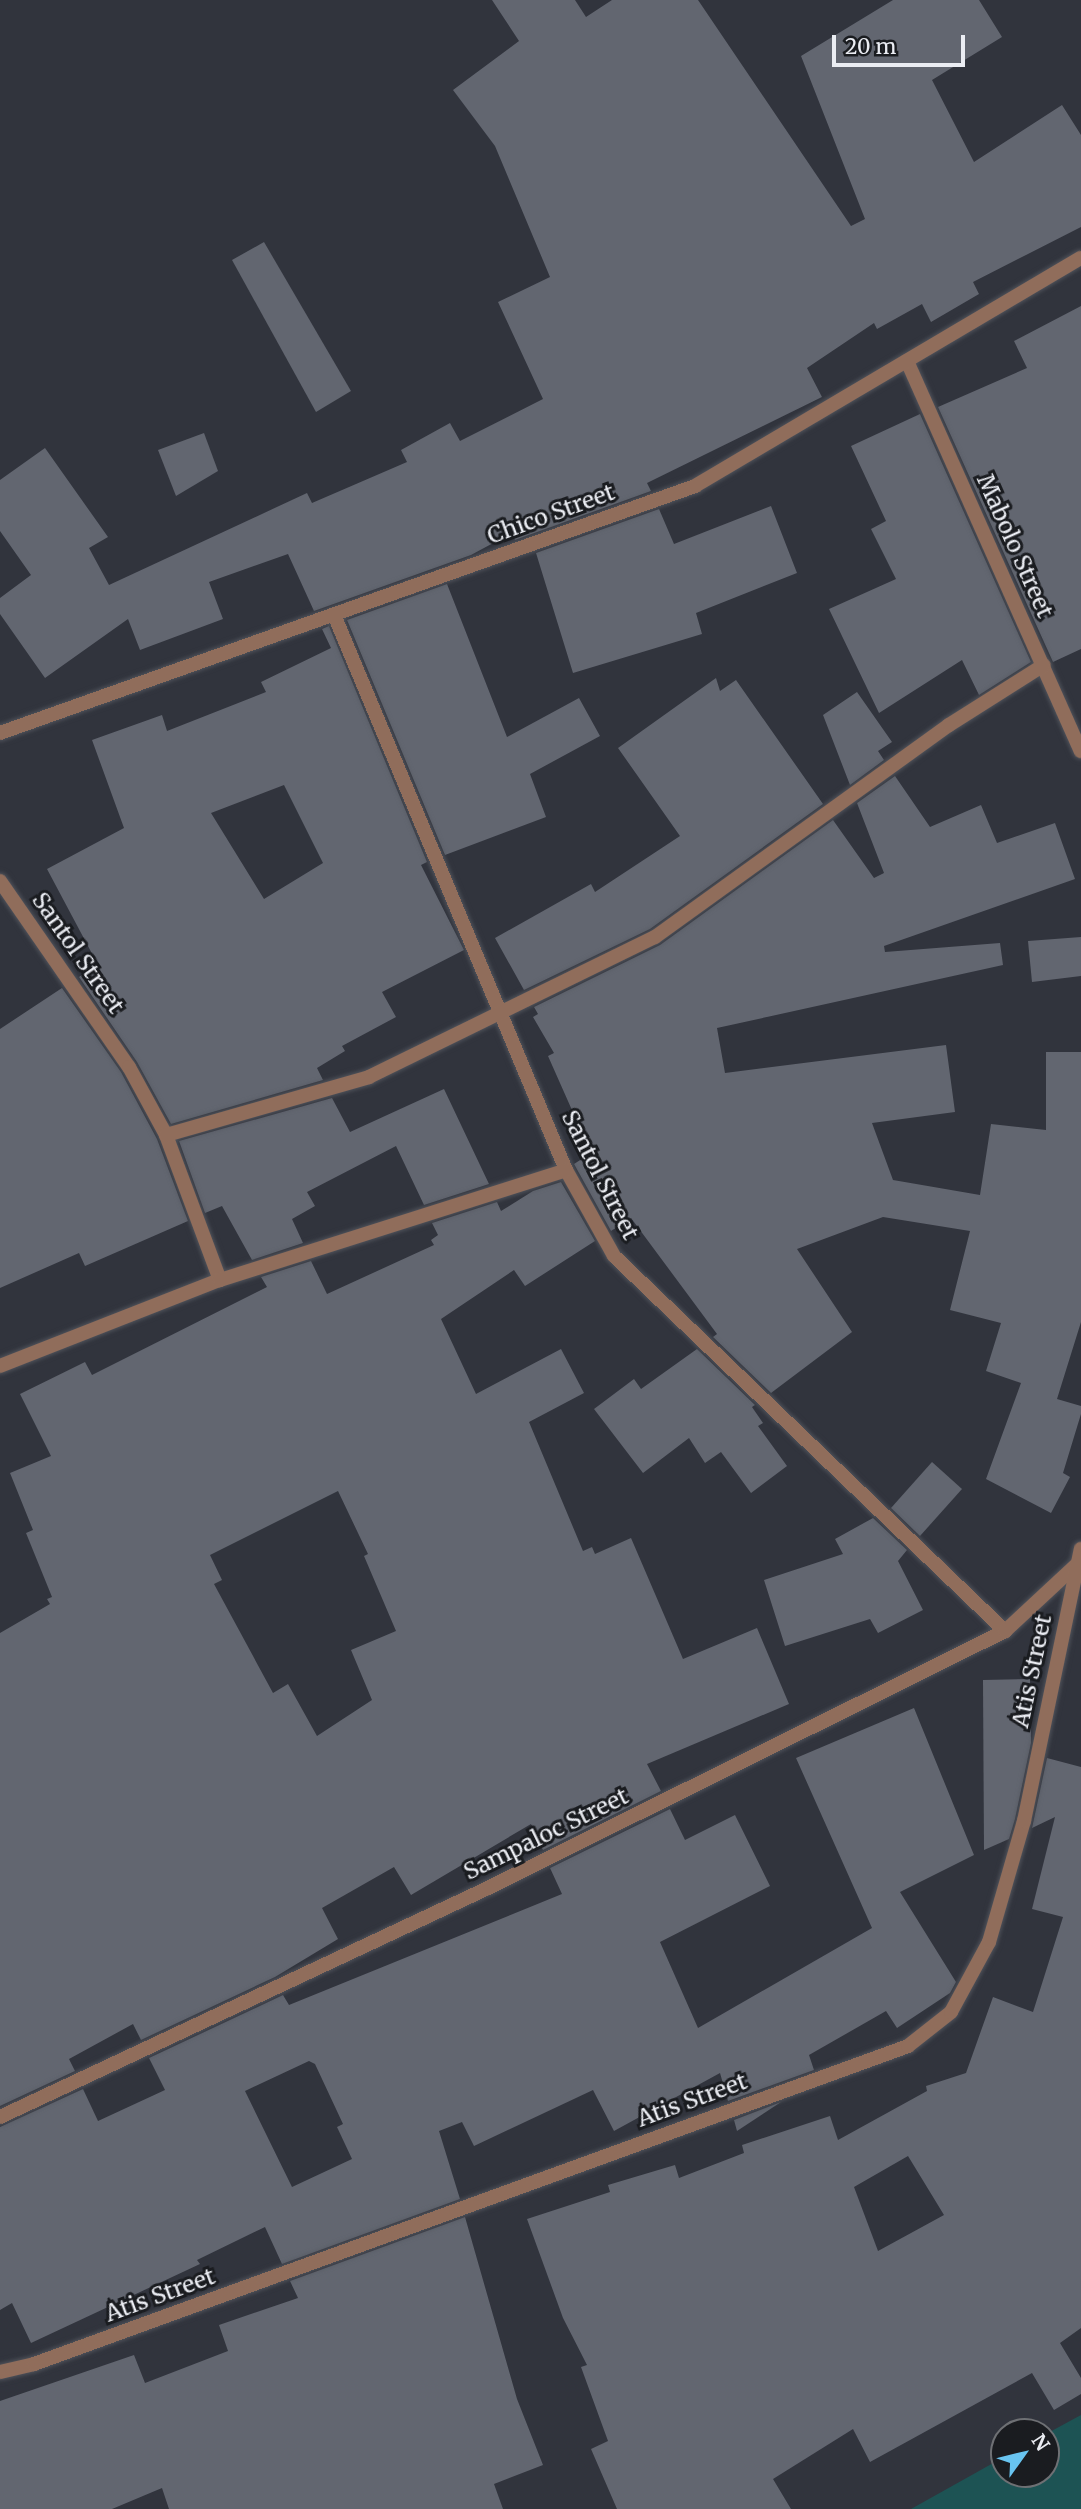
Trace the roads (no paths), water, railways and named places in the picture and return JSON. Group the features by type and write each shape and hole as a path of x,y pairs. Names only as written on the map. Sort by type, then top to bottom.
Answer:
{"street":[{"name":"Chico Street","path":"0,733 335,617 695,486 1081,258"},
{"name":"Mabolo Street","path":"907,360 1081,751"},
{"name":"Santol Street","path":"335,617 566,1170 614,1255 1004,1631"},
{"path":"166,1135 369,1077 655,937 949,725 1044,665"},
{"name":"Santol Street","path":"0,881 130,1066 166,1135 220,1280"},
{"path":"0,1366 220,1280 566,1170"},
{"path":"1077,1564 1081,1549"},
{"name":"Sampaloc Street","path":"0,2117 488,1888 1004,1631 1077,1564"},
{"name":"Atis Street","path":"0,2372 34,2364 908,2046 951,2012 989,1942 1024,1821 1077,1564"}]}
